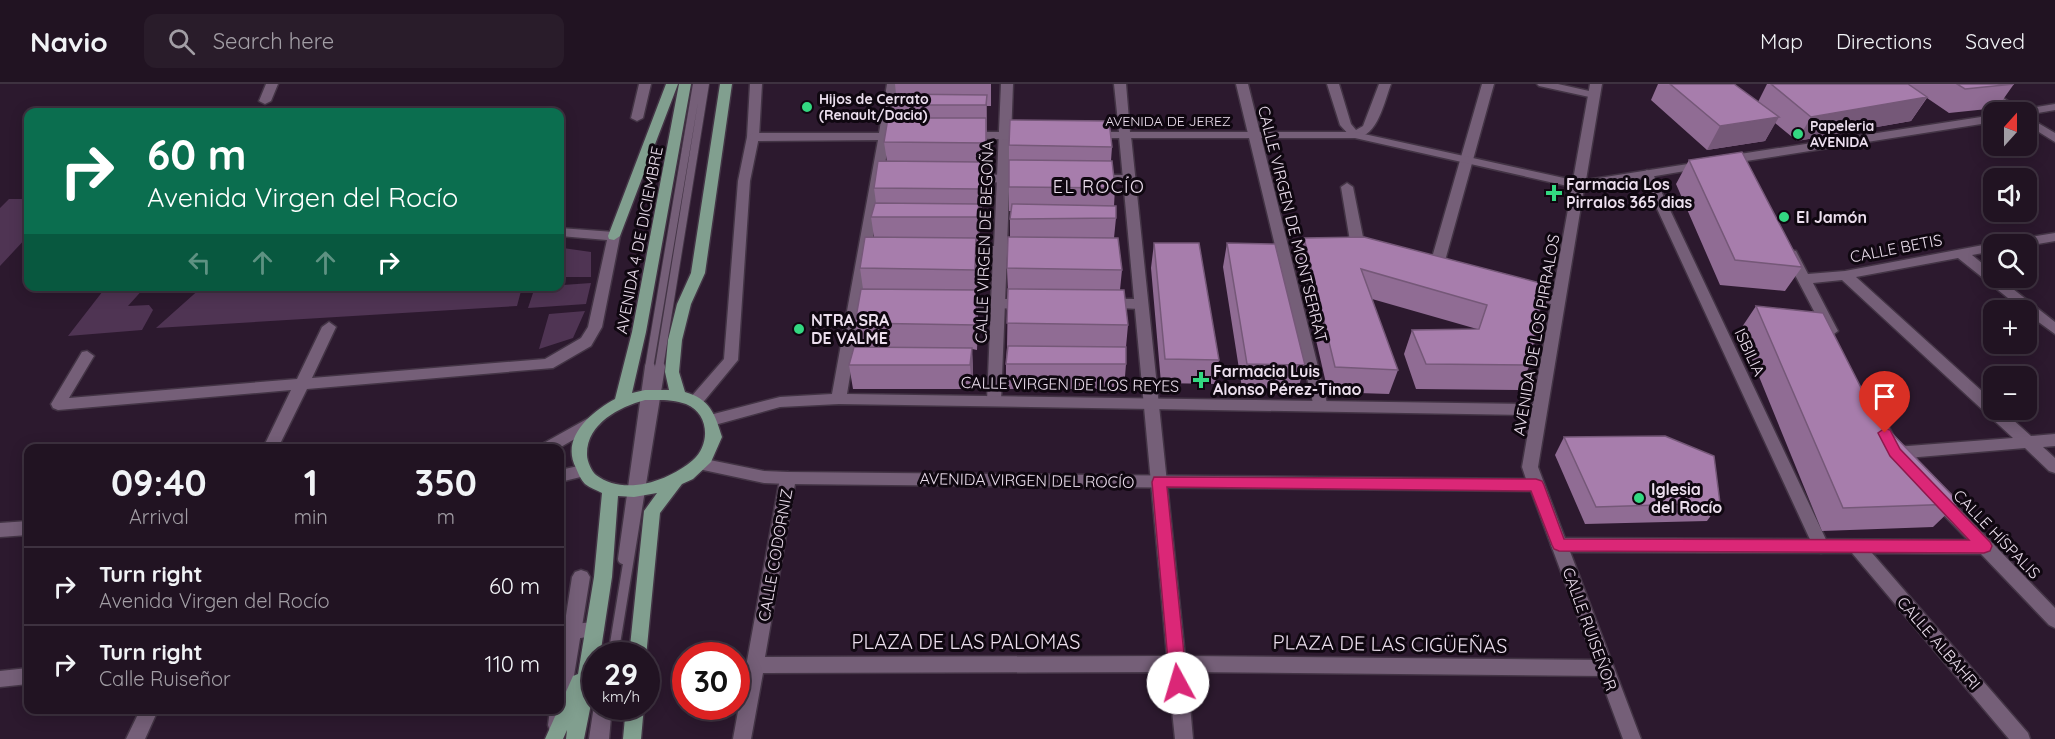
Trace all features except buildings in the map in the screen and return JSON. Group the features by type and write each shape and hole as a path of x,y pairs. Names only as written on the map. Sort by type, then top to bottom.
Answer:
{"main road":[{"path":"614,236 672,84"},
{"name":"AVENIDA 4 DE DICIEMBRE","path":"622,402 639,332 685,84"},
{"path":"678,395 672,372 676,334 684,304 698,273 726,84"},
{"path":"639,642 652,511 674,483 700,464 713,434 711,420 705,410 695,402 678,395 651,395 622,402 594,421 584,433 579,446 579,459 583,471 594,483 610,490 637,490 674,483"},
{"path":"597,642 595,630 603,577 610,490"},
{"path":"555,737 582,688"},
{"path":"575,739 582,715"},
{"path":"632,739 634,720"}],"street":[{"path":"265,101 272,84"},
{"path":"637,118 645,84"},
{"path":"695,402 731,360 744,182 753,137 756,84"},
{"path":"839,399 861,306 883,177 884,136 893,84"},
{"name":"CALLE VIRGEN DE BEGOÑA","path":"994,401 1007,84"},
{"path":"1120,84 1128,179 1128,250 1139,304 1184,739"},
{"name":"CALLE VIRGEN DE MONTSERRAT","path":"1242,84 1254,136 1287,250 1321,406"},
{"path":"1333,84 1346,125 1355,135 1368,128 1385,84"},
{"path":"1436,268 1488,84"},
{"path":"1543,84 1595,89"},
{"path":"1975,84 2003,102"},
{"name":"AVENIDA DE LOS PIRRALOS","path":"1536,485 1530,467 1595,89"},
{"path":"2037,110 2055,107"},
{"path":"1579,185 1983,120"},
{"path":"2037,126 2055,138"},
{"name":"AVENIDA DE JEREZ","path":"1077,136 1355,135 1579,185"},
{"path":"753,137 917,136"},
{"path":"950,136 1041,136"},
{"path":"1741,158 1751,177"},
{"name":"ISBILIA","path":"1647,174 1821,546"},
{"path":"946,178 1026,179"},
{"path":"1083,179 1128,179"},
{"path":"1347,187 1358,248"},
{"path":"87,356 58,404 301,386 548,364 586,342 595,327 614,236 564,232"},
{"path":"2037,240 2055,237"},
{"path":"1785,242 1836,340"},
{"name":"CALLE BETIS","path":"1804,279 1845,275 1983,249"},
{"path":"944,250 1023,250"},
{"path":"1960,253 2055,329"},
{"path":"1845,275 2055,467"},
{"path":"1513,289 1558,301"},
{"path":"939,305 1045,304"},
{"path":"1092,304 1139,304"},
{"path":"273,444 329,327"},
{"path":"1857,381 1895,453 1911,470"},
{"name":"CALLE VIRGEN DE LOS REYES","path":"711,420 780,402 839,399 1539,410"},
{"path":"553,444 594,421"},
{"path":"1895,453 2055,440"},
{"name":"AVENIDA VIRGEN DEL ROCÍO","path":"700,464 764,477 788,478 1536,485"},
{"path":"564,475 583,471"},
{"name":"CALLE CODORNIZ","path":"742,739 788,478"},
{"name":"CALLE RUISEÑOR","path":"1536,485 1632,739"},
{"name":"CALLE HÍSPALIS","path":"1927,487 2055,620"},
{"path":"0,530 24,528"},
{"path":"1559,545 1984,546"},
{"name":"CALLE ALBAHRI","path":"1856,546 2021,739"},
{"path":"564,652 566,633 581,577"},
{"path":"566,633 595,630"},
{"name":"PLAZA DE LAS PALOMAS","path":"756,665 1177,664"},
{"name":"PLAZA DE LAS CIGÜEÑAS","path":"1177,664 1604,668"},
{"path":"0,679 24,676"},
{"path":"135,739 147,714"},
{"path":"555,737 557,714"}],"lane":[{"path":"616,642 697,84"},
{"path":"651,395 705,84"},
{"path":"603,642 637,490"},
{"path":"594,739 597,720"},
{"path":"603,739 605,720"}],"shaded area":[{"path":"9,199 24,199 24,240 0,266 0,208"},
{"path":"564,248 591,252 591,277 564,277"},
{"path":"591,283 586,304 528,308 534,291 564,291 564,285"},
{"path":"103,291 141,291 128,306 149,305 153,310 142,330 68,336"},
{"path":"198,291 521,291 517,306 156,328"},
{"path":"585,311 573,338 539,349 549,314"}],"place":[{"name":"Hijos de Cerrato (Renault/Dacia)","path":"807,107"},
{"name":"Papeleria AVENIDA","path":"1798,134"},
{"name":"Farmacia Los Pirralos 365 dias","path":"1554,193"},
{"name":"El Jamón","path":"1784,217"},
{"name":"NTRA SRA DE VALME","path":"799,329"},
{"name":"Farmacia Luis Alonso Pérez-Tinao","path":"1201,380"},
{"name":"Iglesia del Rocío","path":"1639,498"}],"district":[{"name":"EL ROCÍO","path":"1099,187"}],"route":[{"path":"1178,683 1159,482 1536,485 1559,545 1984,546 1895,453 1885,433"}]}
